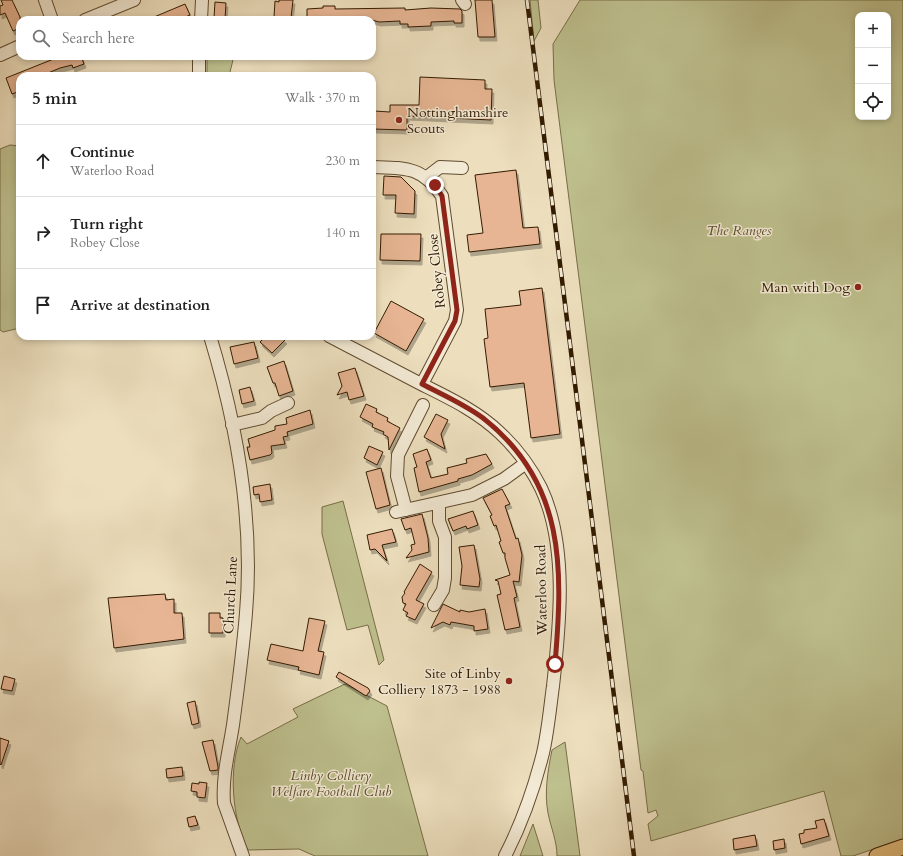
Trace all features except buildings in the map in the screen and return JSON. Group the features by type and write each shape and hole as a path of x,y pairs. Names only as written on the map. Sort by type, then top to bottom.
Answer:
{"main road":[{"path":"877,856 903,847"}],"street":[{"path":"45,0 51,16"},
{"path":"95,16 134,0"},
{"path":"201,16 202,0"},
{"path":"0,55 16,48"},
{"path":"199,60 199,72"},
{"name":"Robey Close","path":"376,167 410,168 427,177 442,196 457,310 455,321 422,384"},
{"path":"427,177 440,167 462,168"},
{"name":"Church Lane","path":"211,340 220,368 241,470 247,531 248,579 246,614 233,724 224,773 223,794 224,803 243,856"},
{"name":"Waterloo Road","path":"337,340 461,404 501,433 526,463 541,488 550,512 558,558 559,617 549,722 530,800 505,856"},
{"path":"232,425 262,418 268,406 288,403"},
{"path":"423,405 398,455 397,476 401,511 439,504 472,495 504,479 526,463"},
{"path":"434,605 443,590 445,578 445,537 439,521 439,504"}],"green space":[{"path":"530,0 538,0 541,28 534,41"},
{"name":"The Ranges","path":"580,0 903,0 903,839 853,856 841,856 824,791 651,841 648,824 658,816 656,810 648,813 643,771 641,770 554,80 553,44"},
{"path":"207,60 233,60 230,72 207,72"},
{"path":"10,145 16,146 16,329 3,332 0,330 0,149"},
{"path":"343,501 384,660 379,665 368,625 347,630 322,534 322,507"},
{"name":"Linby Colliery Welfare Football Club","path":"345,684 387,706 428,856 315,856 299,849 248,850 238,824 235,809 233,778 234,764 241,737 247,744 298,717 293,709"},
{"path":"565,742 580,856 557,856 547,805 547,781 552,750"},
{"path":"533,824 543,856 520,856"}],"railway":[{"path":"527,0 634,856"}],"place":[{"name":"Nottinghamshire Scouts","path":"399,120"},
{"name":"Man with Dog","path":"858,287"},
{"name":"Site of Linby Colliery 1873 - 1988","path":"509,681"}],"route":[{"path":"435,185 442,196 457,310 455,321 422,384 461,404 501,433 526,463 541,488 550,512 558,558 559,617 555,664"}]}
